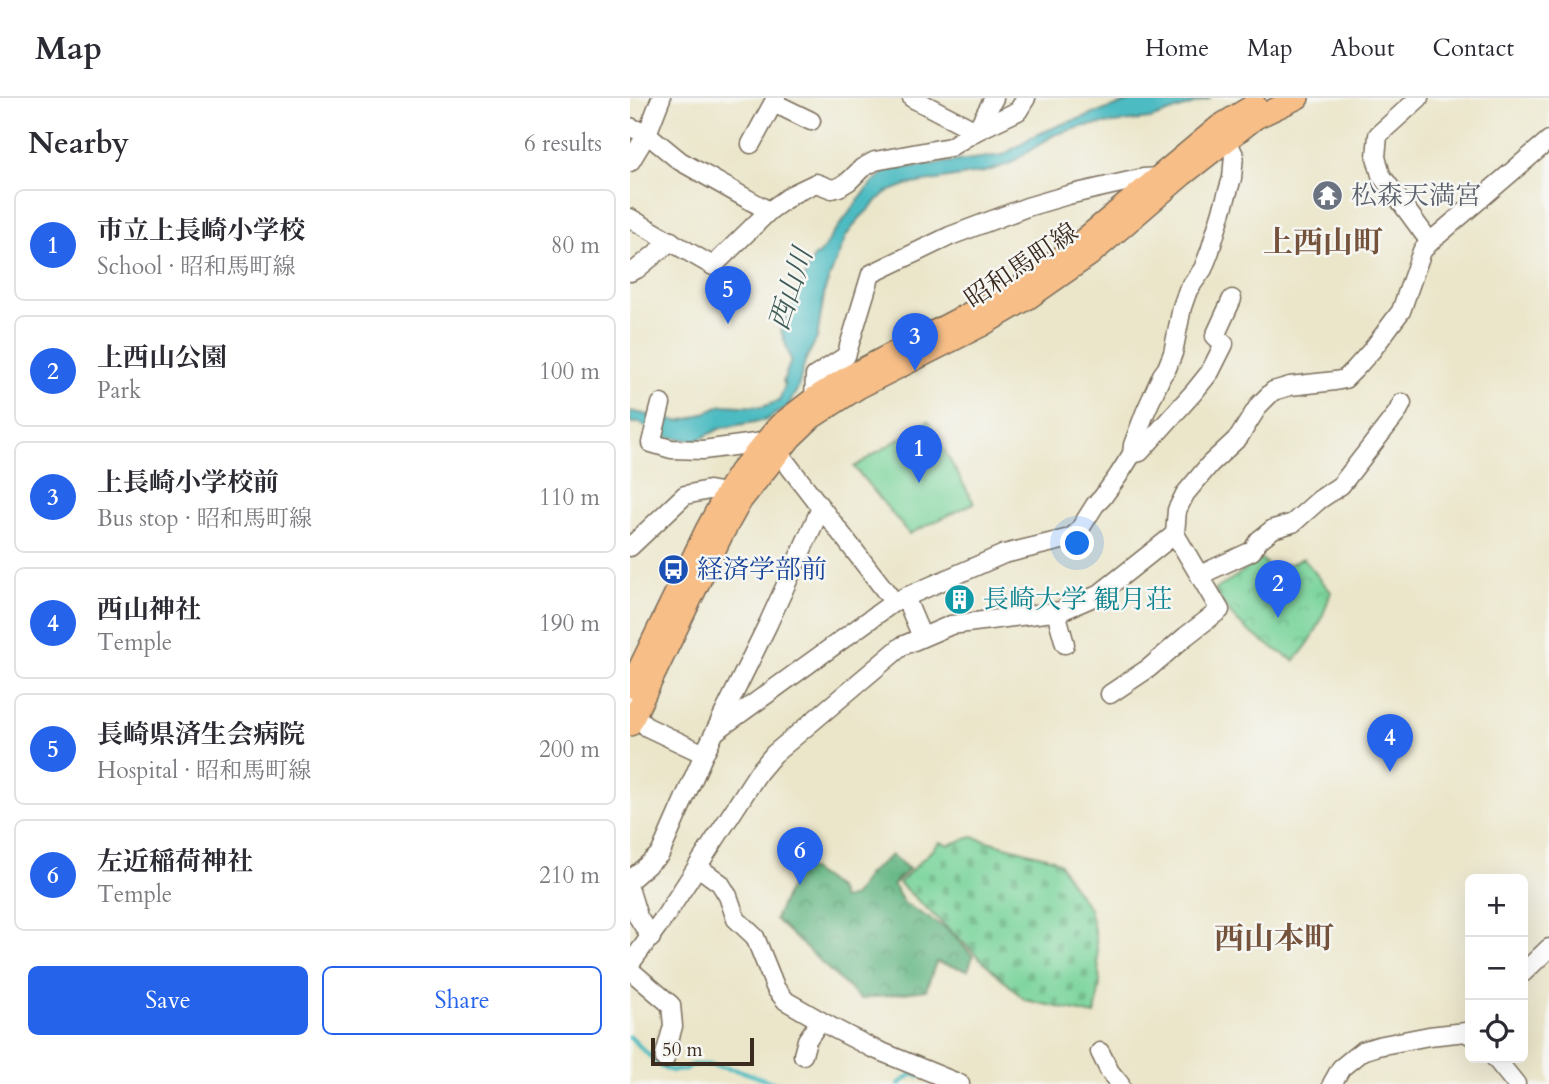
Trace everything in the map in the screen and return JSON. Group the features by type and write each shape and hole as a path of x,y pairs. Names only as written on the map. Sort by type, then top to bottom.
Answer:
{"main road":[{"name":"昭和馬町線","path":"630,687 706,530 770,447 779,425 814,398 851,375 1019,287 1073,248 1219,126 1254,105 1298,98"},
{"name":"昭和馬町線","path":"770,447 860,387 984,326 1089,256 1227,140 1254,105"},
{"name":"昭和馬町線","path":"632,715 721,537 734,497"}],"street":[{"path":"630,162 647,134 662,98"},
{"path":"912,98 976,131"},
{"path":"976,131 994,98"},
{"path":"630,218 713,266 769,211 793,194 816,183 832,189 839,187 875,160 950,147 1018,111 1026,98"},
{"path":"1419,98 1378,135 1376,157 1381,175 1430,242"},
{"path":"751,144 775,101 811,121"},
{"path":"630,127 647,134 680,161 769,211"},
{"path":"716,731 899,600 1004,555 1070,538 1078,532 1094,505 1132,454 1145,413 1173,353 1182,307 1188,290 1203,269 1232,177 1234,155 1227,140"},
{"path":"1110,694 1149,668 1220,610 1175,534 1177,510 1185,494 1210,464 1239,437 1259,405 1273,391 1345,379 1372,350 1401,311 1422,251 1549,140"},
{"path":"814,398 815,376 846,356 871,274 950,236 1027,207 1143,178 1183,176"},
{"path":"630,272 671,241"},
{"path":"1132,454 1140,452 1210,373 1224,344 1215,336 1232,299"},
{"path":"1200,575 1252,551 1259,540 1273,529 1293,523 1341,485 1402,403"},
{"path":"662,404 651,443 671,449 770,447 899,600 922,637"},
{"path":"630,547 685,495 709,490 734,497"},
{"path":"630,880 660,854 704,754 821,508"},
{"path":"630,964 698,867 758,773 774,754 902,646 951,625 1056,612 1078,605 1098,595 1175,534"},
{"path":"1056,612 1065,644"},
{"path":"632,715 647,727 704,754"},
{"path":"698,867 720,883 736,919 755,937 776,989 786,1001 872,1048 960,1084"},
{"path":"630,891 638,917 651,937"},
{"path":"1528,969 1549,948"},
{"path":"630,970 671,1005 673,1026 665,1059"},
{"path":"803,1055 807,1040 820,1021"},
{"path":"1332,1084 1341,1068 1362,1051 1378,1045 1465,1032"},
{"path":"1100,1052 1110,1072 1120,1084"},
{"path":"1499,1063 1516,1084"}],"green space":[{"path":"928,421 974,503 909,534 854,467"},
{"path":"1303,558 1331,592 1317,629 1294,661 1239,623 1215,590 1262,559 1272,571 1277,566 1291,564"},
{"path":"972,837 1053,859 1060,864 1089,908 1096,939 1100,984 1095,1015 1025,1000 899,883 940,842 948,845"},
{"path":"891,855 909,869 893,885 904,903 947,929 973,956 968,970 936,962 926,990 860,999 775,919 797,871 804,865 838,889 842,899 854,896 867,875"}],"water":[{"path":"1140,98 1211,98 1150,119 1085,126 1067,131 1054,135 1009,164 985,172 906,185 885,193 846,236 825,289 817,338 805,361 798,388 788,406 766,420 721,428 696,441 659,436 640,423 630,423 630,411 677,421 693,418 723,405 762,407 779,401 791,360 781,330 814,256 820,254 872,183 888,170 1003,155 1032,137 1060,125"}],"waterway":[{"path":"630,1037 661,1067 673,1071 692,1065 711,1065 741,1071 777,1084"},
{"path":"899,1084 912,1074 919,1076"}],"place":[{"name":"松森天満宮","path":"1328,195"},
{"name":"長崎県済生会病院","path":"728,324"},
{"name":"上長崎小学校前","path":"915,371"},
{"name":"市立上長崎小学校","path":"919,483"},
{"name":"経済学部前","path":"674,569"},
{"name":"長崎大学 観月荘","path":"960,599"},
{"name":"上西山公園","path":"1278,618"},
{"name":"西山神社","path":"1390,772"},
{"name":"左近稲荷神社","path":"800,885"}],"district":[{"name":"上西山町","path":"1323,242"},
{"name":"西山本町","path":"1274,938"}],"water label":[{"name":"西山川","path":"790,289"}]}
